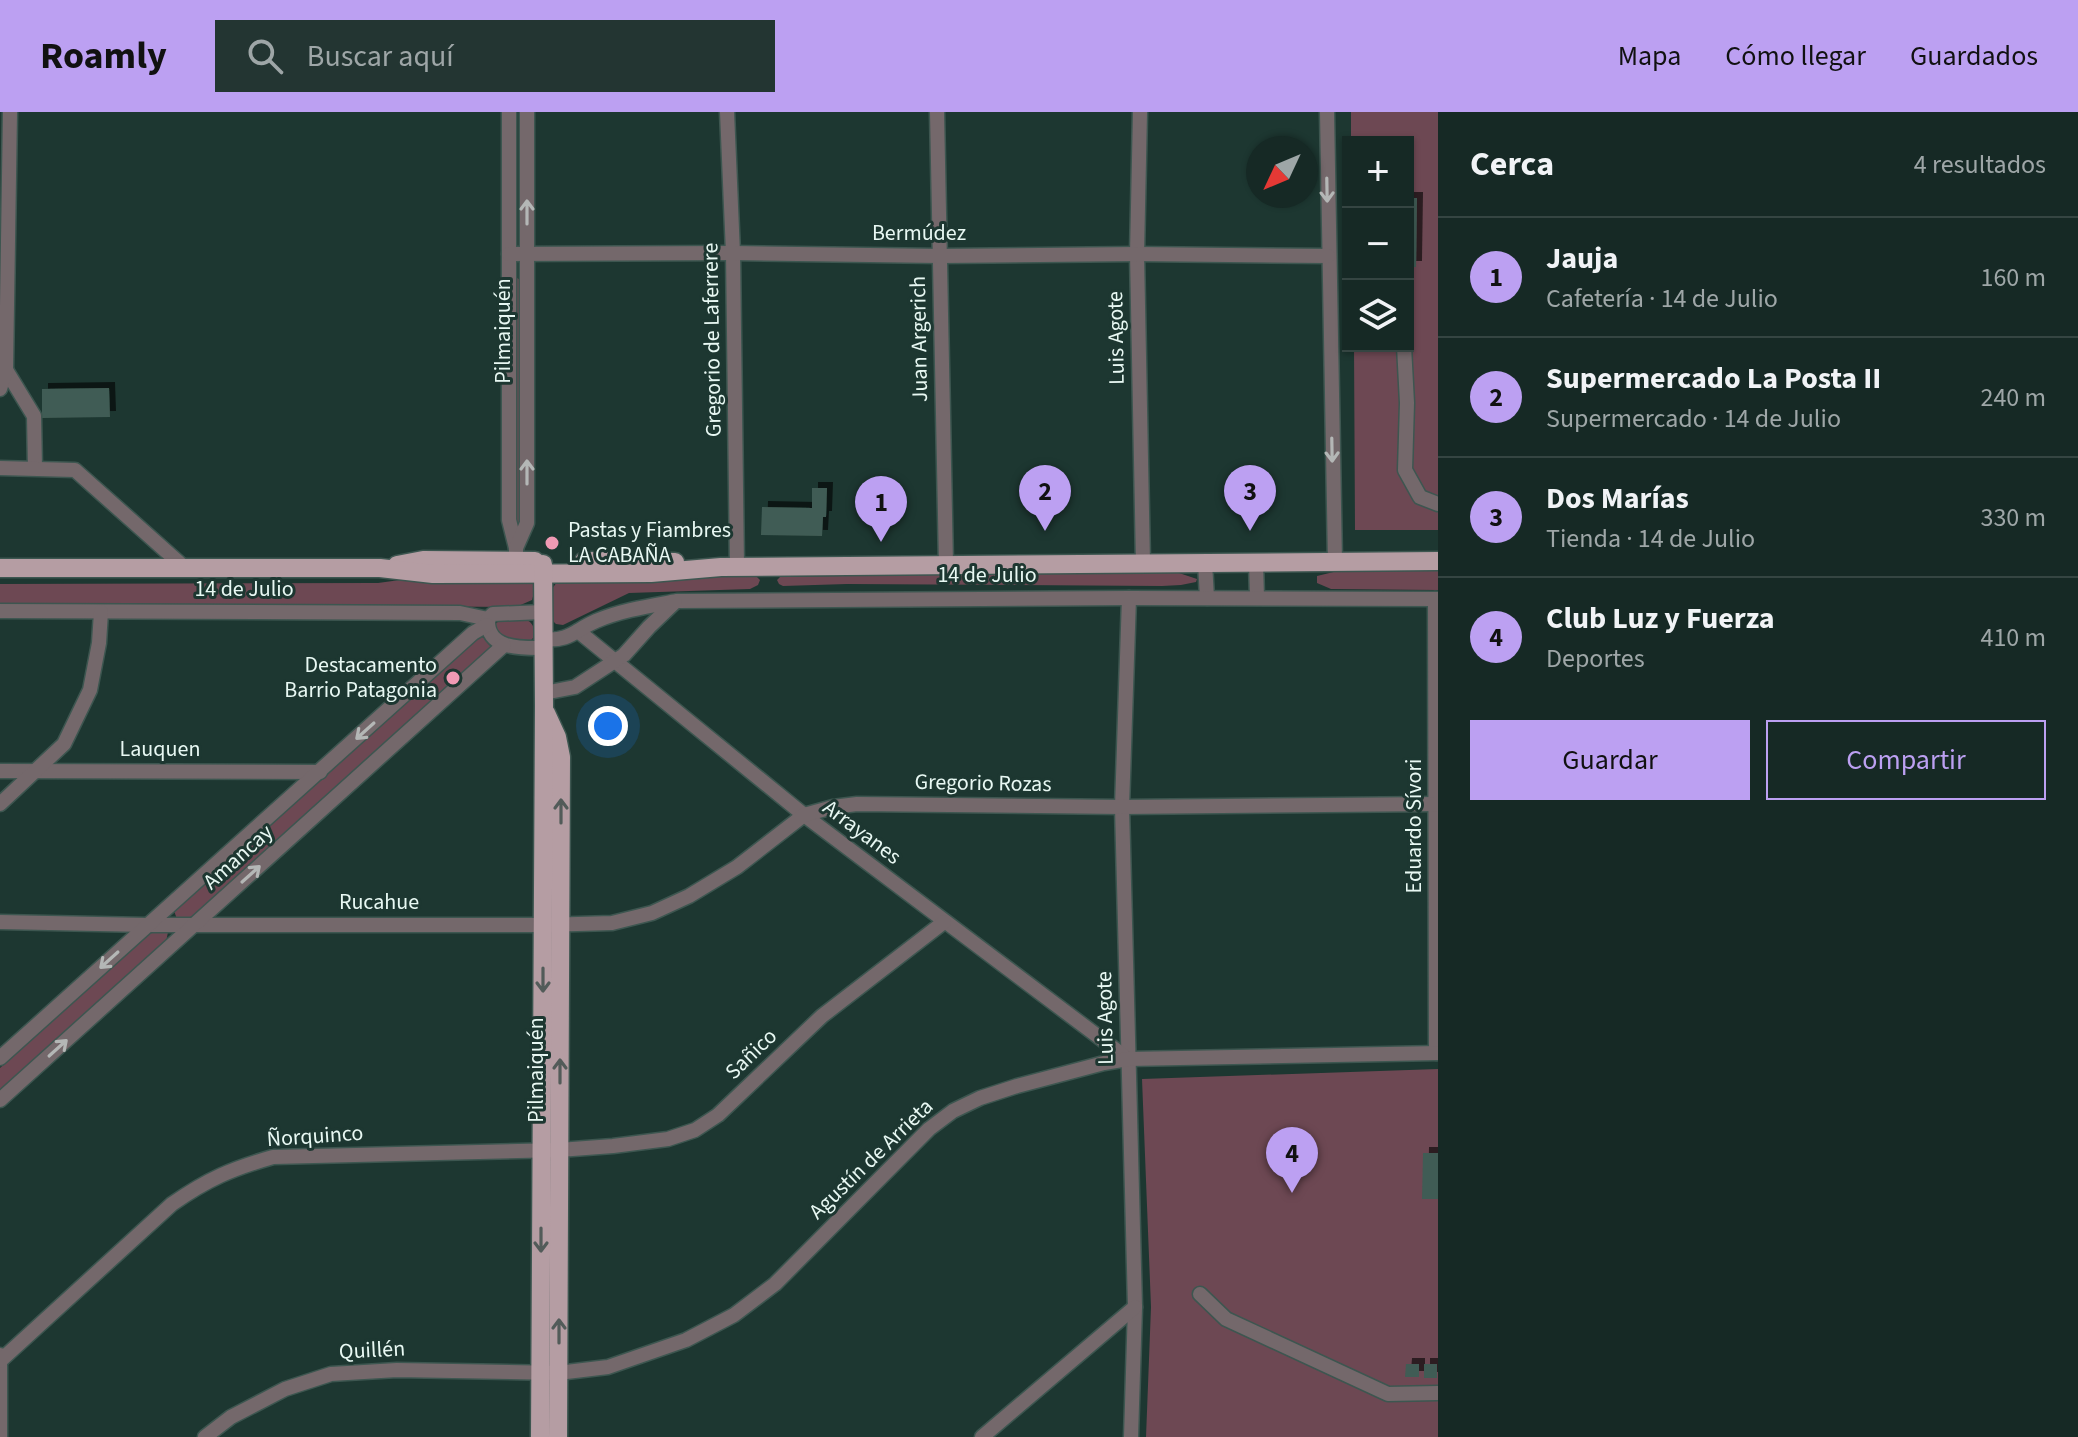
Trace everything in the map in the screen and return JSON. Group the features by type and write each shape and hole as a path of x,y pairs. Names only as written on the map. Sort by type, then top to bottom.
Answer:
{"main road":[{"name":"14 de Julio","path":"0,568 380,568 423,560 516,561 543,567 661,561 729,567 1438,561"},
{"name":"Pilmaiquén","path":"543,567 544,700 561,757 552,925 550,1373 558,1437"},
{"name":"Pilmaiquén","path":"540,1437 550,1373"}],"street":[{"path":"0,389 6,370 10,112"},
{"name":"Pilmaiquén","path":"509,112 509,520 516,561"},
{"name":"Pilmaiquén","path":"516,561 527,523 527,112"},
{"name":"Gregorio de Laferrere","path":"727,112 733,253 729,567"},
{"name":"Juan Argerich","path":"937,112 946,565"},
{"name":"Luis Agote","path":"1140,112 1137,254 1143,563"},
{"path":"1327,112 1335,562"},
{"name":"Bermúdez","path":"509,254 1328,256"},
{"path":"1404,352 1405,470 1420,497 1438,504"},
{"path":"6,370 34,416 35,468"},
{"path":"0,468 75,470 185,568"},
{"path":"1256,562 1257,598"},
{"path":"1205,563 1207,598"},
{"name":"Luis Agote","path":"1129,598 1122,807 1135,1307 1131,1437"},
{"name":"14 de Julio","path":"504,645 512,648 557,640 596,621 677,601 1437,599"},
{"name":"Eduardo Sívori","path":"1437,599 1437,1053"},
{"path":"544,700 575,687 624,655 677,601"},
{"name":"14 de Julio","path":"0,611 460,613 487,622"},
{"path":"0,804 64,744 90,690 101,612"},
{"path":"504,645 490,632 487,622 493,614 543,612"},
{"name":"Amancay","path":"0,1058 487,622"},
{"name":"Arrayanes","path":"578,631 804,815 1128,1059"},
{"name":"Amancay","path":"0,1100 504,645"},
{"name":"Lauquen","path":"0,771 320,772"},
{"name":"Gregorio Rozas","path":"552,925 612,923 652,913 689,896 737,867 804,815 833,807 857,804 1122,807 1437,804"},
{"name":"Rucahue","path":"0,922 552,925"},
{"name":"Sañico","path":"551,1150 668,1139 695,1130 718,1115 822,1016 944,922"},
{"name":"Agustín de Arrieta","path":"550,1373 608,1367 686,1340 734,1315 775,1284 929,1129 953,1111 980,1098 1128,1059 1437,1053"},
{"name":"Ñorquinco","path":"0,1359 172,1204 202,1183 235,1168 273,1157 551,1150"},
{"path":"1200,1294 1226,1319 1388,1394 1438,1393"},
{"path":"982,1437 1135,1307"},
{"path":"0,1359 0,1437"},
{"name":"Quillén","path":"205,1437 231,1417 285,1389 331,1374 397,1370 550,1373"}],"shaded area":[{"path":"1351,112 1438,112 1438,530 1355,530 1354,352 1414,352 1414,136 1351,136"},
{"path":"517,278 522,281 521,526 518,529 515,526"},
{"path":"1438,569 1438,590 1331,589 1317,583 1317,576 1342,570"},
{"path":"1179,573 1197,579 1196,582 1181,585 1162,586 783,586 777,580 780,577"},
{"path":"755,575 760,580 750,589 629,593 563,625 551,619 552,589 559,579"},
{"path":"429,576 534,581 536,586 532,600 516,607 0,603 0,584 378,583"},
{"path":"502,619 529,621 535,636 529,642 505,640 495,629 495,624"},
{"path":"480,636 490,641 490,650 190,921 177,919 174,911"},
{"path":"165,929 168,932 166,942 0,1091 0,1068 153,930"},
{"path":"1438,1069 1438,1437 1146,1437 1151,1307 1142,1079"}],"building":[{"path":"1414,198 1417,198 1414,267"},
{"path":"109,388 110,417 42,418 42,389"},
{"path":"812,488 827,488 822,536 761,535 762,507 812,508"},
{"path":"1423,1153 1438,1153 1438,1199 1422,1199"},
{"path":"1406,1364 1419,1364 1419,1377 1405,1377"},
{"path":"1424,1364 1437,1364 1437,1378 1424,1378"}],"place":[{"name":"Supermercado La Posta II","path":"1045,531"},
{"name":"Dos Marías","path":"1250,531"},
{"name":"Jauja","path":"881,542"},
{"name":"Pastas y Fiambres LA CABAÑA","path":"552,543"},
{"name":"Destacamento Barrio Patagonia","path":"453,678"},
{"name":"Club Luz y Fuerza","path":"1292,1193"}]}
